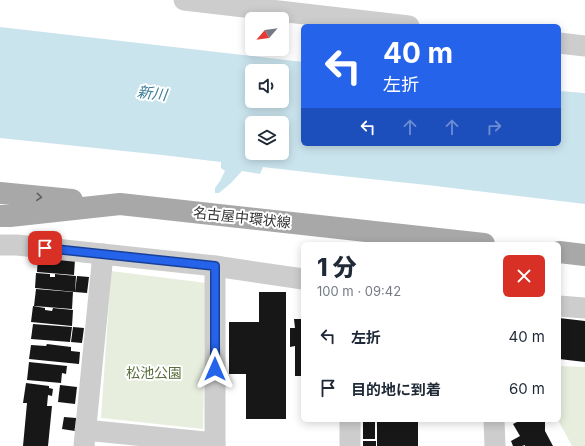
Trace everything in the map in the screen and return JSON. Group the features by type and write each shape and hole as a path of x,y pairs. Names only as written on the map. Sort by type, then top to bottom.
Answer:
{"main road":[{"path":"0,193 120,204"},
{"name":"名古屋中環状線","path":"0,216 120,204 466,242"},
{"path":"561,252 585,255"}],"street":[{"path":"184,0 392,24"},
{"path":"561,43 585,46"},
{"path":"0,245 17,245 215,266 301,278"},
{"path":"103,254 85,438 215,444 215,266"},
{"path":"561,306 585,308"},
{"path":"350,422 350,446"},
{"path":"494,422 495,446"}],"green space":[{"name":"松池公園","path":"111,271 206,283 203,429 101,418"},
{"path":"561,366 585,367 585,446 572,446 559,422 561,422"}],"water":[{"name":"新川","path":"0,27 301,62 301,146 561,146 561,91 585,93 585,204 263,167 260,174 242,171 219,193 215,193 215,188 225,171 221,168 221,162 0,138"}],"building":[{"path":"38,256 75,259 74,275 37,272"},
{"path":"36,273 50,274 50,277 55,277 55,274 76,276 75,292 35,288"},
{"path":"77,276 89,277 87,293 75,292"},
{"path":"36,289 73,292 72,309 34,306"},
{"path":"259,292 286,292 286,419 246,419 246,374 229,374 229,322 259,322"},
{"path":"33,306 52,311 53,308 73,310 72,326 31,322"},
{"path":"561,318 585,321 585,362 561,359"},
{"path":"294,319 301,319 301,376 295,376 295,346 290,347 290,328 295,328"},
{"path":"33,324 72,327 70,342 31,339"},
{"path":"73,327 84,328 82,343 71,342"},
{"path":"47,344 71,347 71,351 80,352 79,364 29,359 31,345 46,346"},
{"path":"29,362 67,366 66,374 62,373 61,383 27,380"},
{"path":"26,383 49,386 49,388 53,389 52,396 48,395 47,406 52,406 48,446 23,446 27,403 23,403"},
{"path":"60,385 77,387 75,404 58,402"},
{"path":"64,417 76,418 75,431 62,429"},
{"path":"363,422 375,422 375,439 363,439"},
{"path":"377,422 418,422 418,446 377,446"},
{"path":"517,422 545,422 545,431 553,446 513,446 511,441 520,436 513,424"},
{"path":"363,441 376,441 376,446 363,446"}],"route":[{"path":"45,248 215,266 215,369"}]}
